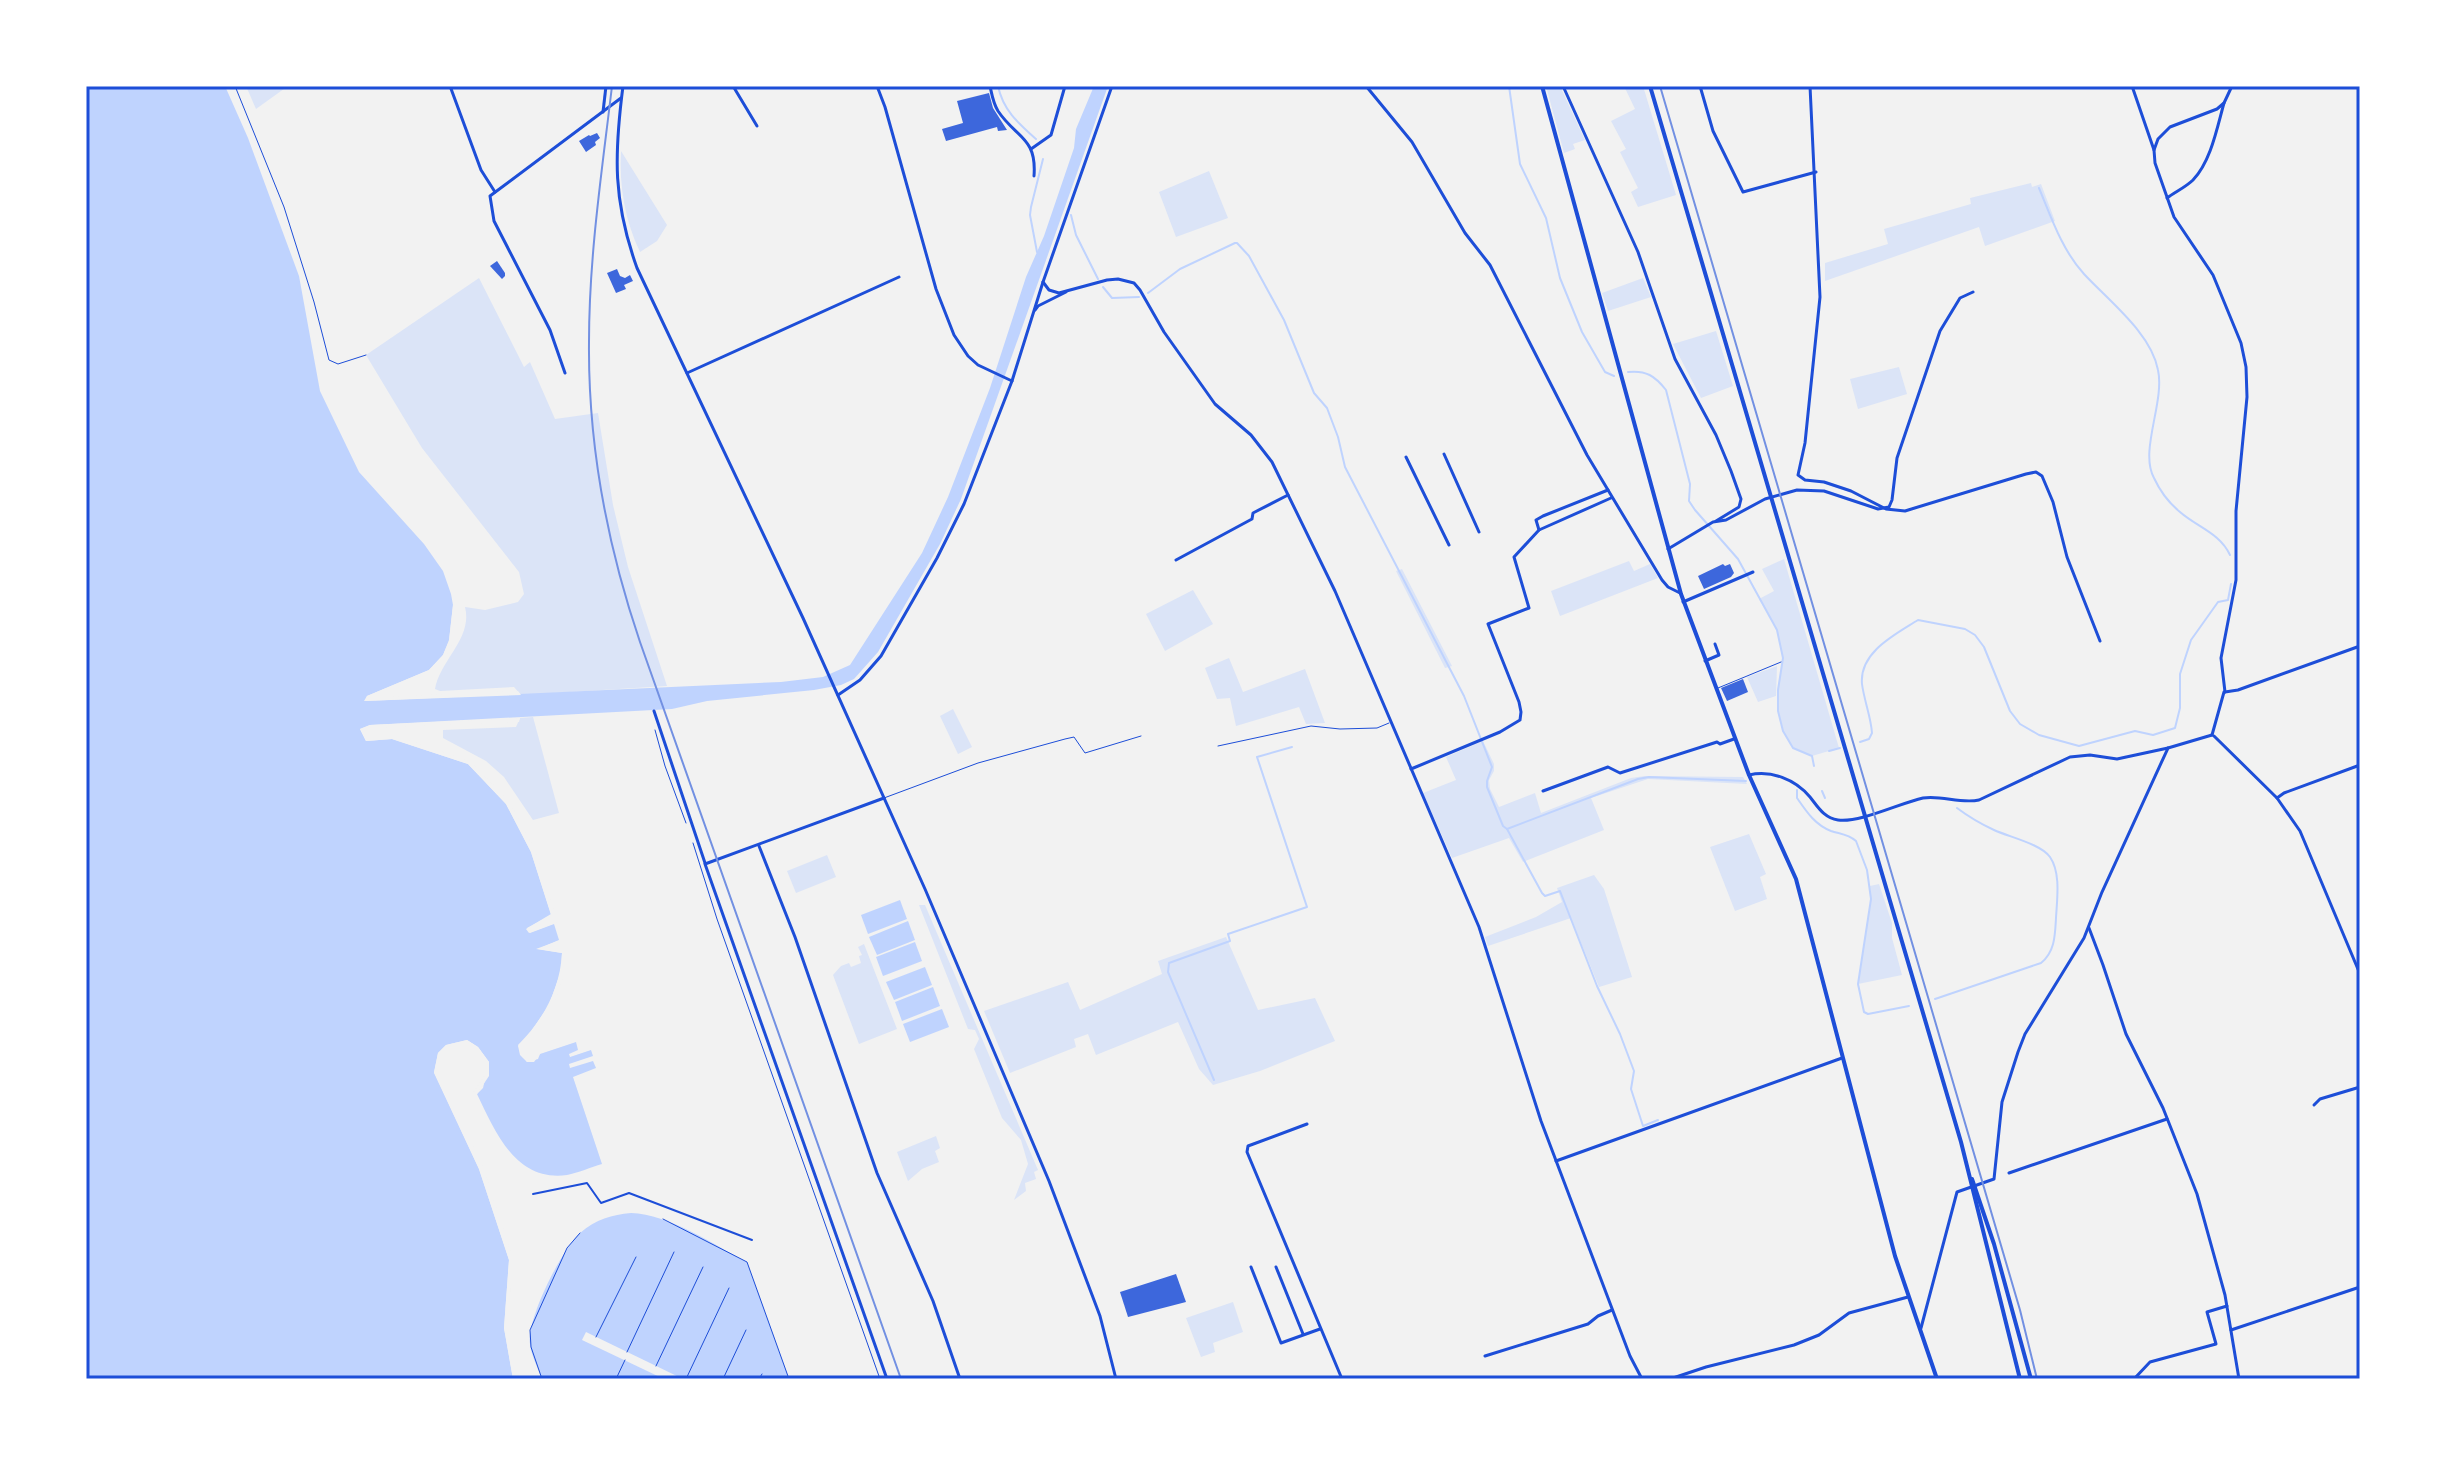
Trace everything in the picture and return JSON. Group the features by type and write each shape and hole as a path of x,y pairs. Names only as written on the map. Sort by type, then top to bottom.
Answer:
{"main road":[{"path":"1542,86 1683,602 1749,775 1796,879 1880,1202 1908,1297 1937,1379"},
{"path":"1650,86 1967,1166 2020,1379"},
{"path":"1967,1166 1994,1244 2031,1379"}],"street":[{"path":"450,86 481,170 495,192"},
{"path":"603,112 606,86"},
{"path":"623,86 616,164 619,203 630,247 686,374 838,695 1049,1181 1100,1316 1116,1379"},
{"path":"733,86 757,126"},
{"path":"877,86 944,312 954,335 978,365 1012,381"},
{"path":"990,86 996,108 1031,149 1034,176"},
{"path":"1031,149 1051,135 1065,86"},
{"path":"838,695 860,680 881,656 964,504 1012,381 1043,282 1112,86"},
{"path":"1366,86 1412,142 1465,233 1490,265 1587,455 1662,580 1681,594"},
{"path":"1563,86 1638,252 1675,359 1716,435 1740,495 1739,507 1668,549"},
{"path":"1700,86 1713,131 1743,192 1816,172"},
{"path":"1810,86 1820,269 1819,326 1805,443 1798,475 1802,479 1851,491 1886,509"},
{"path":"2132,86 2174,217 2213,275 2241,343 2246,367 2247,397 2236,511 2236,580 2221,658 2225,692 2212,735"},
{"path":"2167,198 2190,183 2200,172 2232,86"},
{"path":"565,373 544,318 494,221 490,200 495,192 621,98"},
{"path":"2154,150 2158,139 2170,127 2217,109 2224,103"},
{"path":"686,374 899,277"},
{"path":"1033,312 1038,306 1066,292 1107,280 1134,283 1215,404 1251,435 1272,462 1335,591 1479,927 1541,1121 1630,1356 1642,1379"},
{"path":"1043,282 1052,292 1066,292"},
{"path":"1886,509 1892,500 1897,458 1940,331 1960,298 1973,292"},
{"path":"1444,454 1479,532"},
{"path":"1406,457 1449,545"},
{"path":"1716,521 1726,520 1765,499 1792,491 1824,491 1878,509 1905,511 2036,472 2042,476 2053,502 2067,557 2100,641"},
{"path":"1539,530 1536,520 1608,490"},
{"path":"1176,560 1252,519 1253,513 1288,495"},
{"path":"1411,769 1484,739 1520,720 1519,702 1488,624 1529,608 1514,557 1539,530 1612,497"},
{"path":"1683,602 1753,572"},
{"path":"1705,661 1719,655 1715,644"},
{"path":"2225,692 2360,646"},
{"path":"654,711 887,1379"},
{"path":"1749,775 1761,772 1774,774 1802,789 1822,812 1844,820 1930,797 1979,800 2050,765 2080,755 2117,759 2212,735"},
{"path":"2212,735 2277,798 2300,831 2360,974"},
{"path":"1543,791 1608,767 1619,773 1735,739"},
{"path":"1920,1330 1955,1196 1962,1189 1994,1179 2002,1102 2025,1034 2089,928 2102,892 2168,748"},
{"path":"2277,798 2360,765"},
{"path":"705,864 884,798"},
{"path":"759,846 795,937 877,1173 933,1301 960,1379"},
{"path":"2089,928 2126,1034 2167,1119 2197,1194 2227,1306 2239,1379"},
{"path":"1556,1161 1844,1057"},
{"path":"2314,1105 2320,1099 2360,1087"},
{"path":"2009,1173 2167,1119"},
{"path":"1307,1124 1248,1146 1247,1152 1342,1379"},
{"path":"533,1194 587,1183 601,1203 629,1193 752,1240"},
{"path":"1251,1267 1281,1343 1320,1329"},
{"path":"1276,1267 1304,1335"},
{"path":"2231,1330 2360,1287"},
{"path":"1670,1379 1794,1345 1819,1335 1849,1313 1908,1297"},
{"path":"2134,1379 2150,1362 2216,1344 2207,1312 2227,1306"},
{"path":"1485,1356 1588,1324 1613,1310"}],"lane":[{"path":"1715,689 1781,662"},
{"path":"1218,746 1311,726 1377,728 1391,722"},
{"path":"884,798 978,763 1074,737 1085,753 1141,736"}],"path":[{"path":"235,86 284,207 329,360 338,364 366,355"},
{"path":"654,726 687,827"},
{"path":"692,839 717,919 880,1379"},
{"path":"663,1219 747,1262 789,1379"},
{"path":"542,1379 531,1347 530,1330 567,1248 580,1233"},
{"path":"627,1352 674,1252"},
{"path":"596,1337 636,1257"},
{"path":"656,1366 703,1267"},
{"path":"686,1379 729,1288"},
{"path":"723,1379 746,1330"},
{"path":"616,1379 625,1360"},
{"path":"759,1379 762,1374"}],"shaded area":[{"path":"246,86 288,86 256,109"},
{"path":"1546,86 1560,86 1585,140 1573,144 1575,149 1564,153"},
{"path":"1624,86 1643,86 1676,195 1638,207 1631,192 1638,188 1620,152 1626,149 1611,121 1635,109"},
{"path":"621,151 667,225 657,241 640,252 624,203"},
{"path":"1209,171 1228,218 1176,237 1159,192"},
{"path":"2031,183 2032,187 2041,184 2055,221 1985,246 1979,227 1825,281 1825,263 1888,244 1884,229 1971,204 1970,198"},
{"path":"479,278 524,367 530,362 555,419 598,413 613,505 628,567 667,686 521,695 514,687 435,689 464,629 465,607 485,610 518,602 524,594 519,572 422,448 366,355"},
{"path":"1643,278 1651,297 1608,311 1602,293"},
{"path":"1716,331 1733,386 1701,398 1673,344"},
{"path":"1899,367 1907,394 1858,409 1850,379"},
{"path":"1784,559 1839,748 1812,756 1793,748 1783,731 1778,711 1778,690 1783,658 1777,630 1759,599 1774,591 1762,569"},
{"path":"1629,561 1634,571 1650,564 1658,578 1560,616 1551,591"},
{"path":"1402,569 1452,666 1445,668 1396,571"},
{"path":"1193,590 1213,624 1165,651 1146,614"},
{"path":"1229,658 1243,692 1305,669 1325,723 1306,724 1299,707 1236,726 1230,698 1217,699 1205,668"},
{"path":"1777,666 1776,696 1758,702 1747,677"},
{"path":"953,709 972,747 958,754 940,716"},
{"path":"533,717 559,813 533,820 504,777 486,761 443,738 443,730 516,727 520,718"},
{"path":"1483,741 1494,764 1489,780 1490,789 1499,807 1535,793 1541,813 1631,778 1645,776 1743,777 1747,784 1648,779 1591,798 1604,830 1523,862 1509,838 1452,858 1423,793 1456,780 1446,757"},
{"path":"1749,834 1766,874 1760,877 1767,899 1735,911 1710,847"},
{"path":"827,855 836,877 796,893 787,871"},
{"path":"1594,875 1604,889 1632,977 1599,987 1571,918 1488,946 1485,937 1536,917 1562,902 1557,888"},
{"path":"1879,884 1892,923 1892,938 1902,975 1858,984 1871,899 1870,886"},
{"path":"919,905 925,905 1038,1170 1034,1172 1036,1179 1025,1183 1026,1191 1014,1200 1028,1164 1021,1140 1002,1118 974,1049 979,1039 975,1030 968,1029"},
{"path":"1226,937 1258,1010 1315,998 1335,1041 1260,1071 1213,1085 1199,1069 1178,1022 1096,1055 1088,1034 1074,1039 1076,1047 1010,1073 984,1011 1068,982 1080,1010 1162,974 1158,961"},
{"path":"864,944 897,1029 859,1044 833,975 841,966 849,963 851,967 861,963 859,956 862,955 858,947"},
{"path":"936,1136 940,1148 935,1151 939,1162 922,1169 908,1181 897,1152"},
{"path":"1233,1302 1243,1332 1213,1343 1215,1352 1201,1357 1186,1318"}],"water":[{"path":"86,86 225,86 248,138 299,276 320,391 359,472 424,544 443,571 451,594 453,605 449,640 443,655 429,670 367,696 365,701 781,682 823,677 850,665 922,553 948,497 990,388 1026,277 1044,236 1074,148 1076,129 1094,86 1108,86 961,499 940,544 878,652 854,679 814,690 707,701 672,709 370,725 360,729 366,741 392,739 468,764 506,804 531,852 551,915 527,928 530,933 554,924 559,940 538,949 562,953 558,979 549,1003 536,1025 518,1045 527,1062 538,1059 540,1054 576,1042 578,1050 569,1054 570,1057 591,1050 593,1056 569,1064 570,1068 593,1061 596,1068 573,1077 602,1164 567,1175 549,1175 520,1162 491,1123 477,1094 483,1088 489,1062 478,1047 467,1040 446,1045 438,1053 434,1073 479,1169 509,1260 504,1328 513,1379 86,1379"},
{"path":"900,900 907,919 868,934 861,915"},
{"path":"908,921 915,940 877,955 869,937"},
{"path":"915,942 922,961 883,976 876,957"},
{"path":"925,967 932,985 894,1000 886,982"},
{"path":"933,987 940,1006 902,1021 895,1002"},
{"path":"942,1009 949,1027 910,1042 903,1024"},
{"path":"631,1213 676,1224 747,1262 789,1379 542,1379 532,1353 530,1333 539,1303 555,1269 573,1241 586,1228 604,1218"}],"pier":[{"path":"453,605 457,605 453,641 446,658 431,673 377,697 518,691 521,695 364,701 367,696 429,670 443,655 449,641"},
{"path":"520,718 519,722 371,728 365,731 368,737 393,735 470,761 509,801 535,850 555,913 554,918 544,923 558,922 529,933 526,929 551,914 531,852 506,804 468,764 392,739 366,741 360,729 370,725"},
{"path":"563,939 562,943 552,947 566,952 565,972 553,1007 523,1047 523,1053 528,1058 540,1054 534,1062 527,1062 520,1055 518,1046 549,1005 561,971 562,953 536,949"},
{"path":"467,1040 478,1047 489,1062 489,1076 477,1094 473,1093 485,1075 485,1063 476,1050 466,1044 448,1049 442,1055 438,1072 483,1167 513,1259 508,1328 517,1379 513,1379 504,1328 509,1260 479,1169 434,1072 438,1053 446,1045"},
{"path":"586,1332 683,1379 664,1379 582,1340"}],"building":[{"path":"989,93 993,108 1007,130 998,131 997,127 946,141 942,129 963,123 957,101"},
{"path":"597,133 600,138 596,145 586,152 579,141"},
{"path":"497,261 505,273 502,279 490,266"},
{"path":"617,269 620,276 625,278 630,275 633,281 624,285 626,289 616,293 607,273"},
{"path":"1723,564 1730,564 1734,573 1731,577 1704,589 1698,576"},
{"path":"1743,679 1748,692 1727,701 1721,688"},
{"path":"1176,1274 1186,1302 1128,1317 1120,1292"}],"waterway":[{"path":"998,86 1007,109 1036,139"},
{"path":"1509,86 1520,164 1546,218 1560,278 1582,332 1605,372 1614,376"},
{"path":"1037,252 1030,215 1043,159"},
{"path":"2039,188 2069,255 2128,318 2154,356 2159,383 2149,454 2156,483 2176,508 2214,536 2230,555"},
{"path":"1071,215 1076,235 1098,279"},
{"path":"1148,293 1180,269 1235,243 1249,256 1284,320 1314,393 1327,408 1345,467 1464,696 1492,767 1487,787 1503,826 1507,829 1638,779 1746,781"},
{"path":"1103,287 1112,298 1139,297"},
{"path":"1628,372 1650,375 1666,390 1690,484 1689,501 1738,559 1777,630 1783,658 1778,690 1778,711 1783,731 1793,748 1812,756 1814,766"},
{"path":"1860,742 1869,739 1872,733 1862,684 1866,662 1881,645 1918,620 1965,629 1975,635 1984,647 2010,711 2020,724 2039,735 2079,746 2135,731 2153,735 2175,728 2180,708 2180,674 2191,640 2218,602 2228,600 2231,584"},
{"path":"1214,1080 1168,972 1169,963 1230,941 1228,934 1307,907 1257,757 1292,747"},
{"path":"1829,751 1840,748"},
{"path":"1797,790 1797,798 1816,821 1856,841 1867,870 1871,899 1858,984 1864,1012 1868,1014 1909,1006"},
{"path":"1822,791 1825,798"},
{"path":"1935,999 2041,963 2049,954 2055,937 2058,886 2050,857 2040,848 1989,828 1957,808"},
{"path":"1507,829 1542,893 1545,896 1560,891 1634,1071 1631,1089 1643,1126 1658,1120"}],"railway":[{"path":"612,86 594,246 589,342 592,419 609,532 640,642 901,1379"},
{"path":"1660,86 2020,1310 2037,1379"}]}
